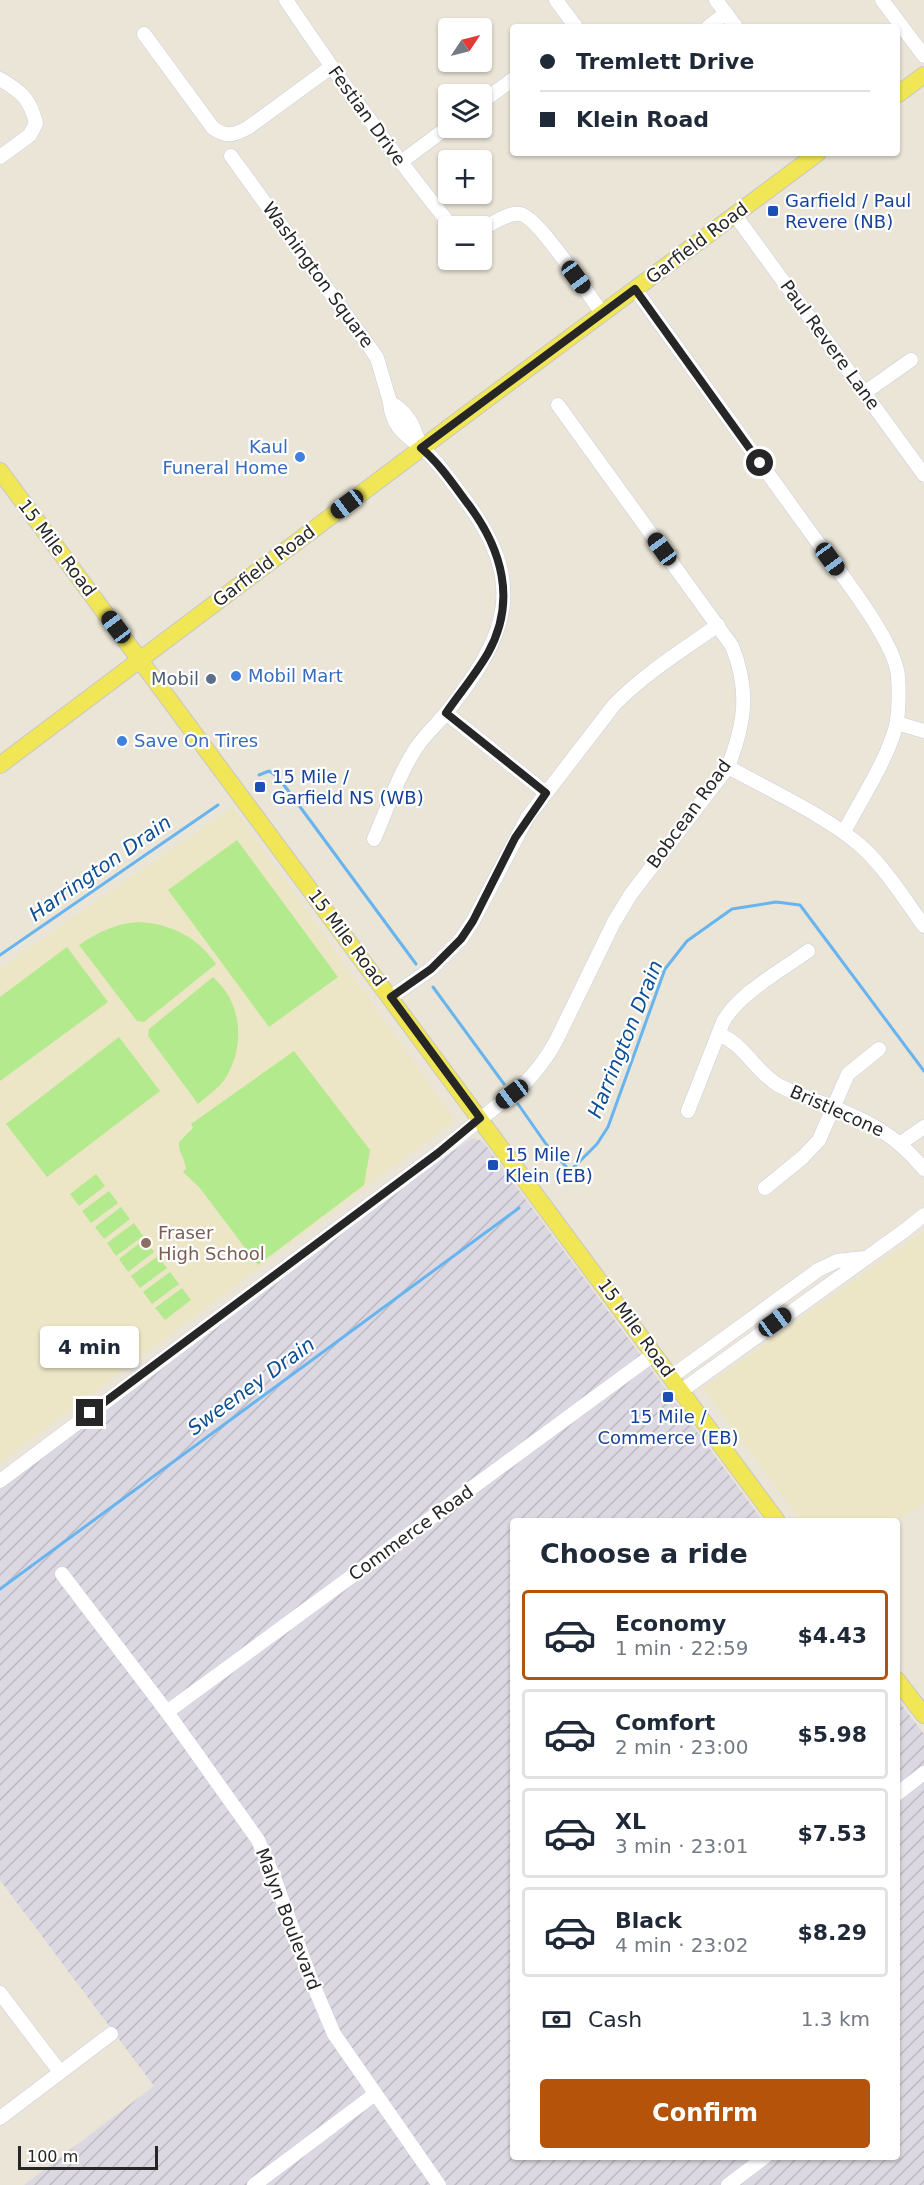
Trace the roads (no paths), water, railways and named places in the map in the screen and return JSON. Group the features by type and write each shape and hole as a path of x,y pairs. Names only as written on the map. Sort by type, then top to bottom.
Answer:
{"main road":[{"path":"900,93 924,75"},
{"name":"Garfield Road","path":"0,765 814,156"},
{"name":"15 Mile Road","path":"0,471 775,1518"},
{"path":"900,1684 924,1715"}],"street":[{"name":"Festian Drive","path":"286,0 331,67 443,216"},
{"path":"556,0 574,24"},
{"path":"716,0 734,24"},
{"path":"882,0 924,56"},
{"path":"712,24 726,13"},
{"path":"144,34 213,128 228,136 249,127 331,67"},
{"path":"0,79 18,89 24,96 30,105 36,123 30,135 0,157"},
{"path":"492,95 510,81"},
{"path":"401,162 438,134"},
{"name":"Washington Square","path":"231,156 377,358 390,402 402,409 414,426 421,448"},
{"path":"492,224 511,215 519,214 531,219 549,240 602,314"},
{"name":"Paul Revere Lane","path":"735,215 924,476"},
{"path":"635,289 844,579 886,641 894,657 898,672 897,723 879,766 844,832"},
{"path":"864,393 911,360"},
{"name":"Bobcean Road","path":"0,1481 438,1153 522,1086 547,1058 614,922 631,894 728,767 741,730 743,716 743,684 736,658 718,625 558,405"},
{"path":"374,839 407,764 488,653 495,637 503,601 504,582 500,560 490,538 474,512 434,459 421,448"},
{"path":"391,997 431,969 461,939 473,921 515,838 546,793 614,705 627,692 718,625"},
{"path":"446,713 546,793"},
{"path":"897,723 924,731"},
{"path":"728,767 844,832 864,848 924,926"},
{"path":"688,1111 729,1011 740,1000 808,951"},
{"name":"Bristlecone","path":"719,1034 739,1045 763,1072 791,1092 879,1127 901,1143 924,1169"},
{"path":"765,1188 812,1150 819,1140 848,1074 879,1049"},
{"path":"901,1143 924,1127"},
{"path":"676,1384 818,1270 837,1261 867,1258 924,1215"},
{"name":"Commerce Road","path":"167,1712 654,1354"},
{"name":"Malyn Boulevard","path":"62,1574 167,1712 258,1840 334,2034 439,2185"},
{"path":"900,1792 924,1773"},
{"path":"0,1993 60,2072"},
{"path":"0,2118 111,2034"},
{"path":"254,2185 375,2094"},
{"path":"728,2185 761,2160"}],"waterway":[{"name":"Harrington Drain","path":"259,775 269,771 278,777 416,964"},
{"name":"Harrington Drain","path":"0,955 218,805"},
{"name":"Harrington Drain","path":"518,1104 546,1144 570,1171 597,1144 608,1127 665,969 687,941 732,909 776,902 800,905 924,1071"},
{"name":"Harrington Drain","path":"433,987 504,1084"},
{"name":"Sweeney Drain","path":"0,1589 519,1208"}],"place":[{"name":"Garfield / Paul Revere (NB)","path":"773,211"},
{"name":"Kaul Funeral Home","path":"300,457"},
{"name":"Mobil Mart","path":"236,676"},
{"name":"Mobil","path":"211,679"},
{"name":"Save On Tires","path":"122,741"},
{"name":"15 Mile / Garfield NS (WB)","path":"260,787"},
{"name":"15 Mile / Klein (EB)","path":"493,1165"},
{"name":"Fraser High School","path":"146,1243"},
{"name":"15 Mile / Commerce (EB)","path":"668,1397"}]}
